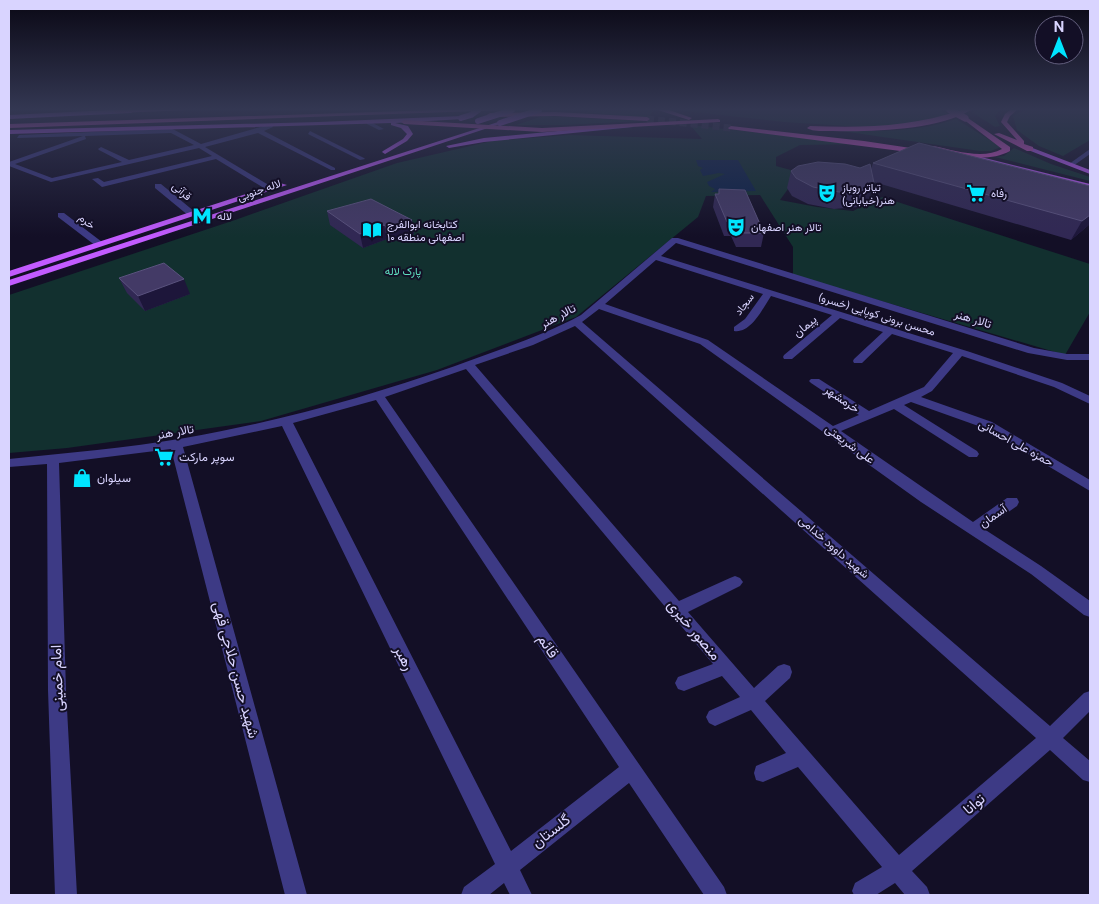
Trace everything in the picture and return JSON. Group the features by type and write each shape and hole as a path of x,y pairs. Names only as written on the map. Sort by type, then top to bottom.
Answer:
{"highway":[{"path":"927,152 1090,186"},
{"path":"967,152 993,155 1002,152"}],"main road":[{"path":"387,155 391,152"},
{"name":"لاله جنوبی","path":"9,283 395,152"},
{"name":"لاله جنوبی","path":"9,275 63,259 69,254 362,159 397,152"},
{"path":"387,155 405,152"},
{"path":"956,152 1090,186"},
{"path":"1038,152 1090,172"}],"street":[{"path":"9,172 20,165 51,152"},
{"path":"108,152 128,162"},
{"path":"9,158 51,180 172,152"},
{"path":"210,152 269,189"},
{"path":"305,152 333,169"},
{"path":"348,152 362,159"},
{"path":"1070,165 1088,152"},
{"path":"96,179 102,185 217,157"},
{"path":"9,164 20,165"},
{"name":"قرآنی","path":"158,186 192,214"},
{"name":"خرم","path":"61,215 99,244"},
{"name":"تالار هنر","path":"9,463 53,460 176,445 286,421 379,396 542,338 576,322 675,240 1032,351 1067,357 1090,357"},
{"name":"محسن برونی کوپایی (خسرو)","path":"654,257 960,352 1058,385 1090,400"},
{"name":"سجاد","path":"738,329 749,321 768,293"},
{"name":"علی شریعتی","path":"597,305 704,342 926,498 1036,570 1090,610"},
{"name":"پیمان","path":"788,357 838,315"},
{"name":"شهید داوود خدامی","path":"576,322 1090,773"},
{"path":"858,361 890,331"},
{"path":"831,431 896,405 928,389 960,352"},
{"name":"منصور خیری","path":"469,365 919,895"},
{"name":"خرمشهر","path":"815,381 868,416"},
{"name":"قائم","path":"379,396 716,895"},
{"name":"حمزه علی احسانی","path":"911,398 988,425 1090,486"},
{"path":"896,405 972,454"},
{"name":"رهبر","path":"286,421 521,895"},
{"name":"شهید حسن حلاجی قهی","path":"176,445 296,895"},
{"name":"امام خمینی","path":"53,460 57,690 66,895"},
{"name":"آسمان","path":"974,530 1012,502"},
{"path":"676,610 735,582"},
{"path":"684,683 724,667"},
{"path":"715,716 753,700 784,672"},
{"path":"1050,738 1090,698"},
{"name":"توانا","path":"863,891 897,870 1050,738"},
{"path":"763,773 800,756"},
{"name":"گلستان","path":"472,895 631,769"}],"green space":[{"name":"پارک لاله","path":"444,152 786,152 776,157 776,166 813,176 793,182 780,200 853,211 882,197 1090,264 1090,312 1065,355 793,275 793,247 760,195 706,196 698,217 576,317 437,370 261,421 67,448 9,453 9,295 235,220 397,163"},
{"path":"1009,152 1024,152 1090,177 1090,181 995,157 1004,156"},
{"path":"1054,152 1069,152 1063,156"}],"water":[{"path":"696,160 738,160 756,191 711,192 715,189 709,186 707,182 725,174 719,173 703,176 700,170 703,168 698,166"}],"building":[{"path":"898,152 956,152 1090,186 1090,215 1082,221 873,163"},
{"path":"818,162 845,164 860,168 870,164 874,183 863,190 839,192 813,187 796,178 791,171 798,166"},
{"path":"719,189 745,190 764,233 739,233 734,222 727,222 715,194 719,194"},
{"path":"371,199 412,220 390,228 384,225 360,234 327,211"},
{"path":"164,263 184,279 138,296 119,278"}],"place":[{"name":"تیاتر روباز هنر(خیابانی)","path":"827,193"},
{"name":"رفاه","path":"976,193"},
{"name":"لاله","path":"202,216"},
{"name":"تالار هنر اصفهان","path":"736,227"},
{"name":"کتابخانه ابوالفرج اصفهانی منطقه ۱۰","path":"372,230"},
{"name":"سوپر مارکت","path":"164,457"},
{"name":"سیلوان","path":"82,478"}]}
